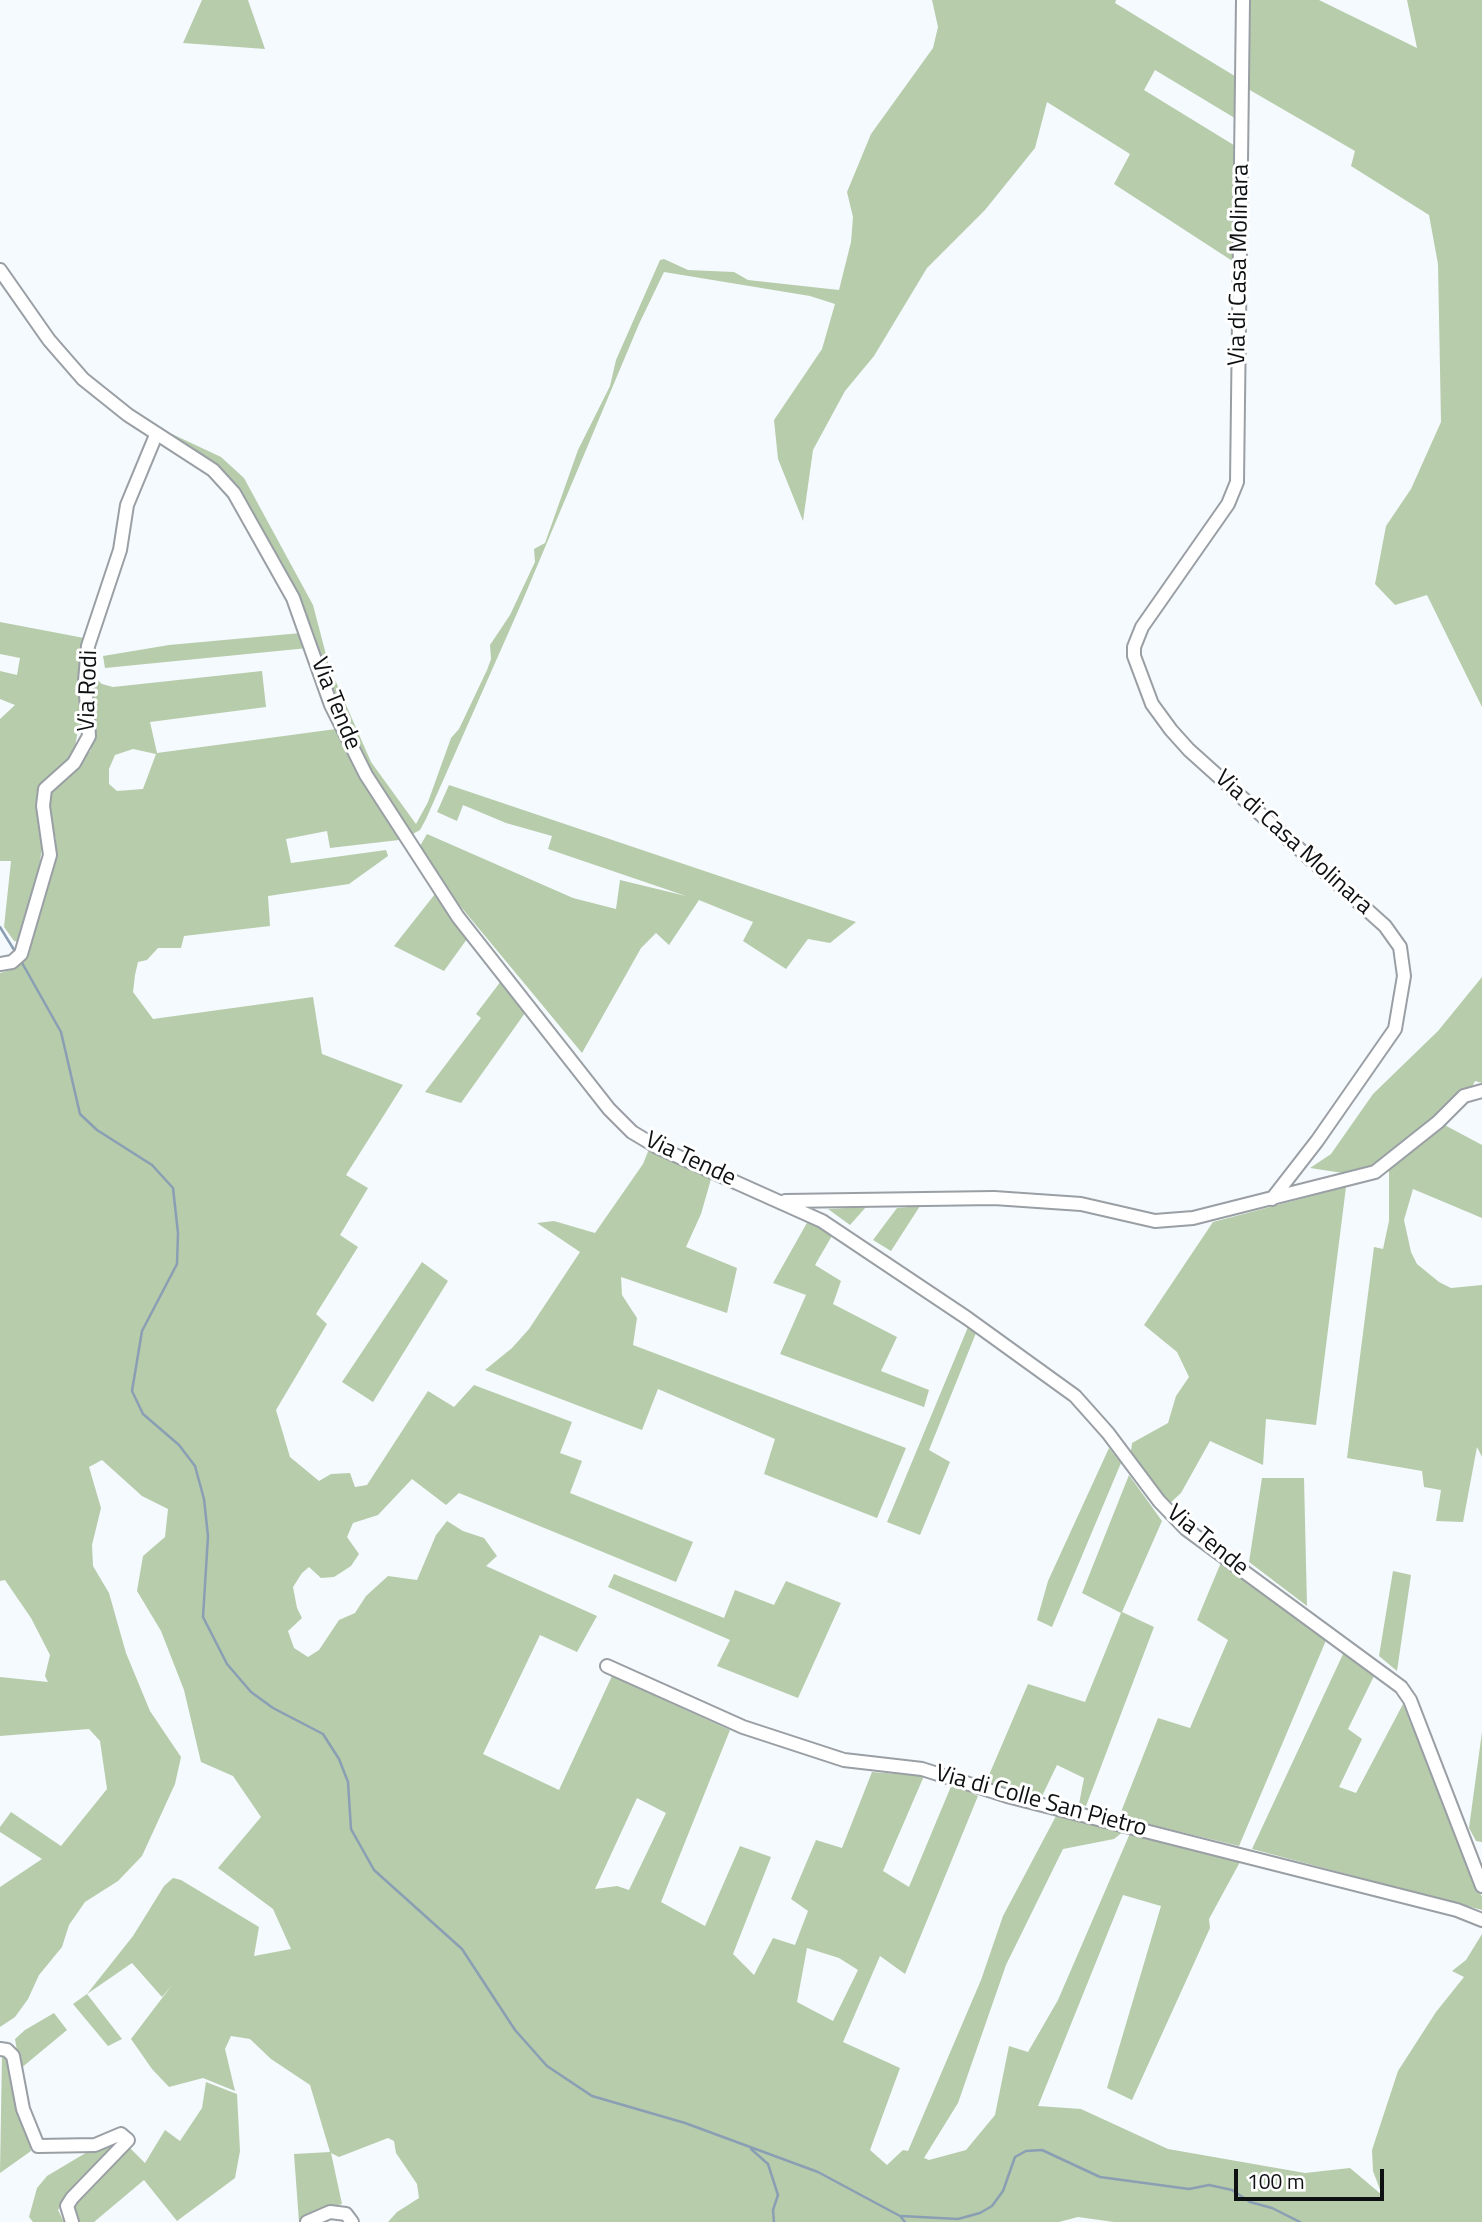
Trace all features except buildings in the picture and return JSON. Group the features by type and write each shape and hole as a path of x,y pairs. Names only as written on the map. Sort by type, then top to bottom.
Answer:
{"street":[{"name":"Via di Casa Molinara","path":"1243,0 1237,482 1228,504 1142,627 1134,656 1152,704 1171,730 1189,750 1385,926 1400,947 1404,976 1395,1029 1317,1141 1272,1199"},
{"name":"Via Tende","path":"0,270 83,379 156,435 213,470 241,502 293,598 336,716 372,785 458,917 609,1110 632,1132 657,1147 783,1201 833,1228 967,1318 1075,1396 1108,1433 1159,1501 1185,1528 1393,1678 1410,1700 1482,1885"},
{"path":"0,284 22,302"},
{"name":"Via Rodi","path":"0,964 12,962 19,957 50,855 43,796 48,785 74,763 89,736 85,681 89,646 120,550 127,505 156,435"},
{"path":"783,1201 994,1198 1081,1204 1155,1221 1205,1216 1375,1172 1438,1122 1464,1096 1482,1091"},
{"name":"Via di Colle San Pietro","path":"607,1667 743,1727 844,1760 922,1769 1007,1796 1457,1910 1482,1920"},
{"path":"0,2049 7,2050 13,2056 23,2109 38,2146 95,2145 121,2134 128,2140 72,2198 67,2206 72,2222"},
{"path":"307,2222 330,2212 346,2214 352,2222"}],"green space":[{"path":"202,0 248,0 265,49 183,43"},
{"path":"932,0 1116,0 1115,3 1238,78 1238,120 1155,70 1144,90 1237,147 1237,264 1114,184 1130,154 1047,102 1035,148 985,210 927,268 874,356 845,391 813,450 803,521 778,459 774,420 822,349 835,304 810,296 664,272 639,324 522,602 426,819 420,830 411,835 366,766 332,693 301,604 239,489 225,472 171,438 172,434 221,457 244,478 313,605 329,666 371,762 416,824 428,802 451,738 459,729 487,670 491,659 490,645 510,615 535,562 534,549 545,543 578,450 610,386 616,360 660,260 664,259 688,270 734,272 748,280 839,290 851,242 853,217 847,192 871,134 933,48 938,27"},
{"path":"1248,0 1319,0 1417,48 1407,0 1482,0 1482,707 1427,595 1395,605 1375,584 1386,526 1411,489 1441,422 1438,264 1429,215 1351,166 1355,151 1248,89"},
{"path":"0,622 84,638 81,666 102,684 113,687 262,671 266,707 150,722 157,753 336,729 368,791 399,840 330,848 327,831 286,839 291,863 386,850 388,856 349,884 268,896 270,926 184,936 181,948 158,948 147,960 138,962 135,975 133,992 153,1019 313,997 322,1054 403,1085 346,1175 368,1188 340,1235 358,1247 316,1314 327,1324 276,1410 290,1457 319,1481 331,1474 350,1473 355,1487 367,1485 428,1391 454,1407 474,1385 572,1422 560,1453 582,1461 570,1493 693,1542 676,1582 459,1493 446,1505 412,1479 378,1515 353,1523 347,1537 359,1554 351,1566 334,1577 321,1578 309,1567 302,1573 293,1587 302,1618 288,1631 294,1648 308,1657 319,1650 339,1620 355,1613 366,1596 388,1576 417,1580 436,1535 447,1521 463,1531 484,1538 497,1556 486,1566 597,1616 577,1652 540,1635 483,1754 559,1790 612,1676 730,1730 661,1902 705,1926 740,1846 771,1857 733,1954 754,1975 773,1938 795,1945 808,1911 791,1899 816,1840 842,1848 872,1772 924,1776 883,1871 909,1887 952,1784 978,1796 905,1974 880,1956 843,2042 900,2068 870,2150 887,2165 903,2150 908,2151 981,1980 1003,1916 1056,1816 1124,1831 1114,1839 1063,1849 1006,1965 958,2103 924,2158 929,2160 966,2150 995,2115 1009,2046 1028,2052 1058,2000 1131,1831 1240,1862 1209,1919 1210,1928 1132,2100 1107,2088 1161,1906 1123,1895 1038,2106 1081,2109 1168,2149 1305,2173 1350,2168 1382,2195 1373,2171 1372,2150 1398,2071 1436,2012 1464,1977 1452,1971 1466,1960 1482,1934 1482,2222 1114,2222 1078,2217 1059,2222 388,2222 397,2212 419,2198 417,2184 396,2153 394,2141 388,2138 339,2157 331,2153 342,2204 313,2212 299,2222 294,2154 330,2152 310,2085 271,2059 250,2039 231,2036 225,2049 235,2091 203,2078 169,2087 152,2069 131,2039 172,1985 162,1997 132,1963 87,1994 133,1936 164,1886 173,1878 181,1880 259,1927 254,1956 291,1949 273,1909 218,1868 261,1817 233,1776 201,1762 184,1690 161,1631 137,1591 143,1556 165,1537 168,1509 142,1496 102,1460 89,1467 101,1508 92,1545 93,1566 109,1593 126,1653 150,1711 181,1757 175,1784 142,1856 118,1881 85,1902 69,1925 62,1947 39,1975 28,1999 15,2017 0,2027 0,1887 42,1859 0,1832 0,1827 11,1812 61,1846 107,1789 100,1741 89,1729 0,1736 0,1677 48,1682 45,1676 50,1655 31,1618 5,1580 0,1581 0,973 14,969 25,959 56,855 56,838 45,825 38,876 20,942 14,941 4,927 11,861 0,861 0,719 15,705 0,699 0,671 17,675 20,658 0,654","holes":["78,729 91,750 68,779 56,774 74,754","133,749 156,754 143,789 117,791 109,784 109,769 115,755","637,1798 666,1813 629,1890 617,1886 595,1889","807,1948 839,1958 858,1970 833,2021 797,2002"]},
{"path":"301,633 308,648 105,668 103,656 169,645"},
{"path":"449,785 856,922 830,943 808,939 786,969 743,941 753,922 699,900 669,945 656,933 641,948 582,1053 456,901 420,846 427,834 573,898 616,909 620,880 686,896 548,849 552,836 506,823 463,805 457,821 437,812"},
{"path":"435,894 467,939 444,971 394,946"},
{"path":"1482,977 1482,1083 1475,1081 1470,1091 1439,1122 1482,1145 1482,1218 1413,1189 1404,1220 1411,1252 1417,1264 1451,1288 1482,1285 1482,1457 1477,1447 1463,1522 1436,1521 1441,1490 1424,1487 1422,1471 1347,1458 1374,1247 1383,1249 1389,1221 1389,1163 1356,1175 1310,1168 1331,1154 1373,1094 1438,1031"},
{"path":"501,981 525,1013 461,1103 425,1092 481,1018 476,1014"},
{"path":"649,1149 713,1172 701,1214 686,1247 737,1268 727,1313 621,1277 622,1295 637,1318 633,1345 906,1448 877,1518 764,1474 775,1439 658,1389 642,1430 485,1370 512,1348 529,1329 580,1252 537,1223 554,1221 595,1233 643,1164"},
{"path":"1346,1187 1316,1425 1266,1419 1263,1465 1210,1441 1181,1493 1168,1505 1131,1451 1132,1443 1168,1423 1176,1396 1189,1377 1177,1352 1144,1325 1213,1222"},
{"path":"920,1206 891,1251 873,1240 897,1208"},
{"path":"866,1207 850,1225 828,1209"},
{"path":"808,1221 833,1234 815,1265 841,1281 833,1304 897,1337 881,1371 929,1390 924,1407 780,1354 806,1295 773,1283"},
{"path":"422,1262 448,1281 373,1402 342,1382"},
{"path":"968,1327 976,1333 929,1450 950,1462 920,1535 887,1522"},
{"path":"1109,1448 1121,1463 1052,1627 1037,1620 1048,1581"},
{"path":"1129,1475 1162,1521 1122,1612 1154,1627 1086,1806 1079,1804 1084,1778 1057,1765 1042,1796 986,1782 1028,1684 1085,1702 1121,1613 1082,1593"},
{"path":"1262,1478 1304,1478 1307,1606 1249,1562"},
{"path":"1222,1560 1327,1638 1239,1846 1119,1817 1158,1718 1190,1728 1228,1640 1197,1620"},
{"path":"1393,1571 1411,1575 1397,1671 1379,1656"},
{"path":"614,1574 724,1618 735,1590 774,1605 786,1581 841,1603 798,1698 717,1666 730,1640 608,1587"},
{"path":"1344,1652 1375,1674 1348,1729 1362,1739 1339,1787 1356,1793 1403,1704 1482,1897 1482,1910 1252,1849"},
{"path":"1482,1732 1482,1842 1476,1841 1469,1828"},
{"path":"87,1994 122,2039 108,2046 73,2004"},
{"path":"54,2013 67,2030 20,2069 15,2039"},
{"path":"2,2054 6,2055 12,2072 31,2151 0,2173"},
{"path":"206,2082 237,2094 240,2151 235,2178 177,2221 144,2180 94,2222 78,2222 72,2205 75,2199 130,2148 145,2163 165,2130 180,2141 202,2108"},
{"path":"122,2138 64,2200 58,2210 64,2222 33,2222 29,2217 37,2188 47,2176 94,2148"}],"waterway":[{"path":"0,927 16,953"},
{"path":"21,961 61,1032 80,1114 97,1130 152,1165 173,1188 178,1233 177,1264 142,1331 132,1391 143,1414 179,1445 195,1466 204,1499 208,1536 203,1617 227,1664 251,1692 273,1708 323,1734 339,1759 348,1782 351,1829 374,1870 462,1949 515,2030 547,2066 592,2096 685,2123 818,2172 900,2216 905,2222"},
{"path":"751,2149 768,2164 778,2195 773,2210 774,2222"},
{"path":"901,2216 958,2219 980,2213 992,2206 1003,2191 1015,2157 1026,2151 1042,2150 1100,2177 1189,2189 1209,2185 1232,2190 1250,2202 1272,2208 1300,2222"}]}
